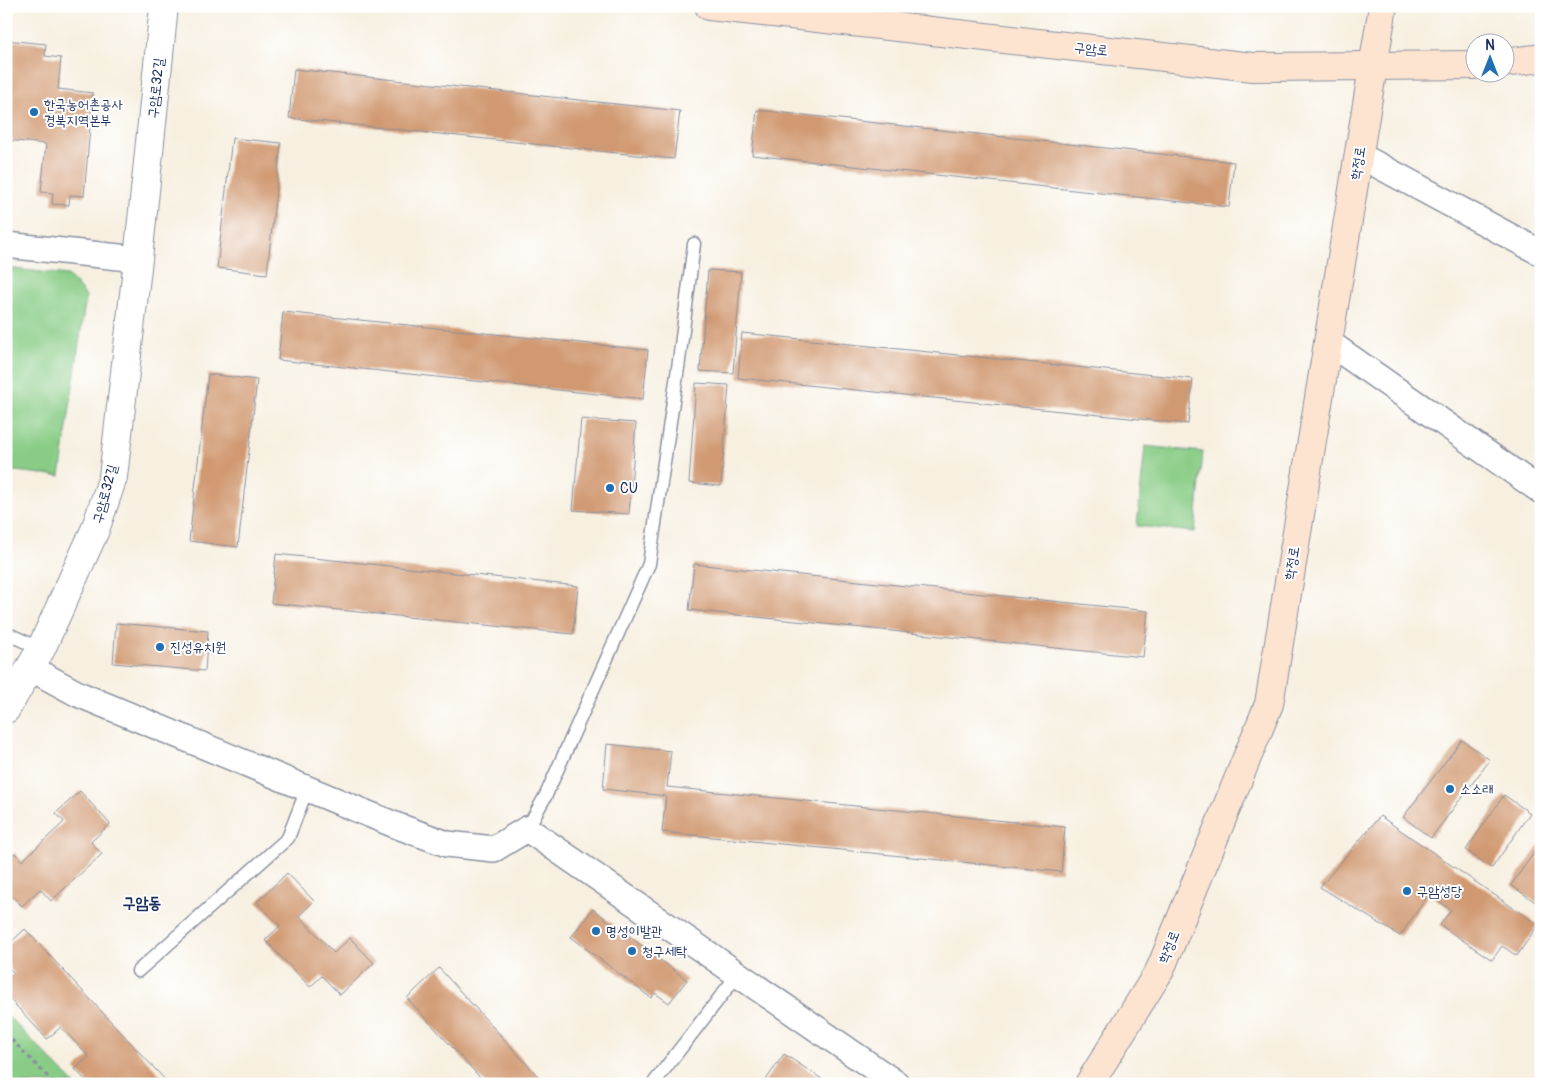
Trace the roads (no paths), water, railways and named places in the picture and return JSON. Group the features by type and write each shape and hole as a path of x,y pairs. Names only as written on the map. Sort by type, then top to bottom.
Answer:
{"main road":[{"name":"구암로","path":"709,6 1253,67 1464,65"},
{"name":"학정로","path":"1089,1084 1160,970 1269,704 1383,6"},
{"path":"1514,62 1541,58"}],"street":[{"name":"구암로32길","path":"6,709 36,659 95,530 113,477 164,6"},
{"path":"1359,155 1541,253"},
{"path":"6,245 138,259"},
{"path":"1328,342 1541,491"},
{"path":"36,659 78,694 395,825 447,844 494,849 527,829 897,1084"}],"lane":[{"path":"527,829 546,794 649,564 694,244"},
{"path":"6,633 36,659"},
{"path":"138,971 288,838 307,788"},
{"path":"653,1084 738,974"}],"place":[{"name":"한국농어촌공사 경북지역본부","path":"34,112"},
{"name":"CU","path":"610,488"},
{"name":"진성유치원","path":"160,647"},
{"name":"소소래","path":"1450,789"},
{"name":"구암성당","path":"1407,891"},
{"name":"명성이발관","path":"596,931"},
{"name":"청구세탁","path":"632,951"}],"district":[{"name":"구암동","path":"142,903"}]}
